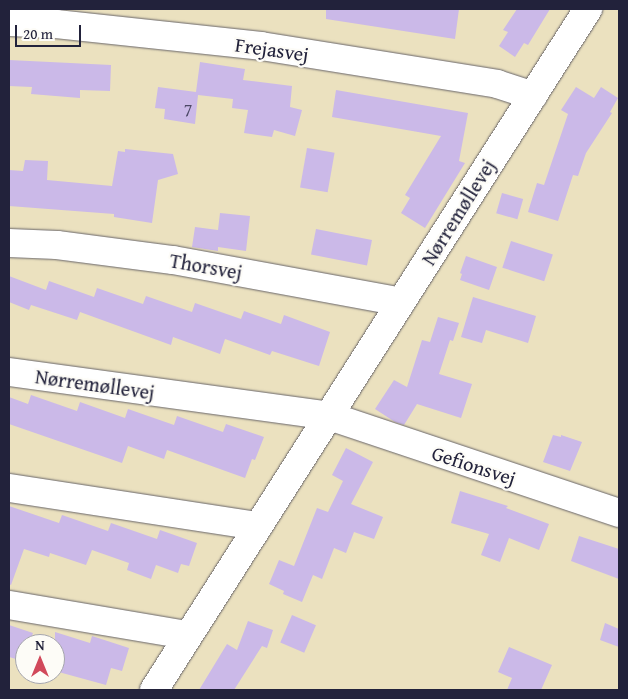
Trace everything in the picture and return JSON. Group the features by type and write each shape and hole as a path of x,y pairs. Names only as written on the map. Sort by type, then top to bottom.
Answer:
{"street":[{"name":"Nørremøllevej","path":"154,690 187,635 588,9"},
{"name":"Frejasvej","path":"9,22 56,24 261,46 497,84 533,96"},
{"name":"Thorsvej","path":"9,243 57,245 173,260 401,302"},
{"name":"Nørremøllevej","path":"9,372 329,416"},
{"name":"Gefionsvej","path":"329,416 619,513"},
{"path":"9,488 258,526"},
{"path":"9,606 187,635"}],"building":[{"path":"326,9 459,9 455,39 326,19"},
{"path":"517,9 550,9 528,45 524,43 515,57 499,46 508,32 503,30"},
{"path":"9,60 111,65 110,91 80,90 80,98 31,94 32,87 9,86"},
{"path":"200,62 245,69 243,80 292,86 290,107 302,110 295,136 274,130 272,137 244,133 248,110 232,108 233,99 198,95 195,124 164,119 165,109 155,108 158,87 196,92"},
{"path":"576,87 594,98 601,87 618,98 610,112 612,113 586,153 578,176 573,175 558,221 528,212 537,183 544,185 568,114 561,110"},
{"path":"336,90 468,113 459,161 465,163 425,228 401,213 410,198 405,195 441,136 332,117"},
{"path":"307,148 335,153 328,192 300,187"},
{"path":"125,149 173,154 178,174 158,180 152,223 114,217 114,214 9,206 9,170 23,171 25,160 48,161 47,180 112,186 118,151 125,152"},
{"path":"502,193 523,199 517,219 496,213"},
{"path":"220,213 250,216 246,251 218,247 218,251 192,247 195,227 218,230"},
{"path":"316,229 372,240 367,265 311,255"},
{"path":"511,241 553,255 544,281 502,268"},
{"path":"466,256 497,267 489,290 460,280 462,274 460,273"},
{"path":"9,276 46,290 49,281 94,297 97,288 143,304 146,296 192,312 195,303 241,319 244,311 281,324 284,315 330,332 319,366 272,351 270,355 225,339 220,354 173,337 171,345 80,312 77,320 31,305 29,310 9,302"},
{"path":"473,297 536,316 528,343 486,330 482,343 461,337"},
{"path":"438,317 459,323 453,341 450,340 439,374 472,384 461,418 417,404 404,425 395,422 375,409 394,380 407,387 422,340 430,342"},
{"path":"31,395 77,411 80,402 125,418 128,409 174,425 177,416 223,432 226,424 264,437 255,460 252,459 245,478 167,450 164,459 128,446 122,463 9,424 9,397 28,404"},
{"path":"553,435 561,437 561,435 582,442 570,471 543,462"},
{"path":"346,448 373,462 351,504 383,517 374,539 354,532 346,553 334,548 322,579 313,575 302,602 283,594 284,591 269,584 279,560 294,566 317,508 328,512 343,481 332,475"},
{"path":"460,491 508,506 506,508 549,524 539,550 509,538 500,562 481,555 489,534 451,523"},
{"path":"9,506 59,523 62,515 108,531 111,523 157,539 160,530 197,543 189,566 181,564 178,573 156,565 151,579 127,570 129,563 92,550 86,565 50,553 49,557 24,549 11,585 9,584"},
{"path":"579,536 619,549 619,579 571,561"},
{"path":"292,615 316,625 304,653 280,643"},
{"path":"248,621 273,630 267,648 262,646 234,690 199,690 227,644 237,650"},
{"path":"605,623 619,629 619,647 600,640"},
{"path":"9,625 33,633 15,634 15,659 9,657"},
{"path":"65,635 90,643 92,636 129,648 122,671 111,668 106,685 65,674"},
{"path":"509,647 552,665 541,690 507,690 512,678 498,672"}]}
